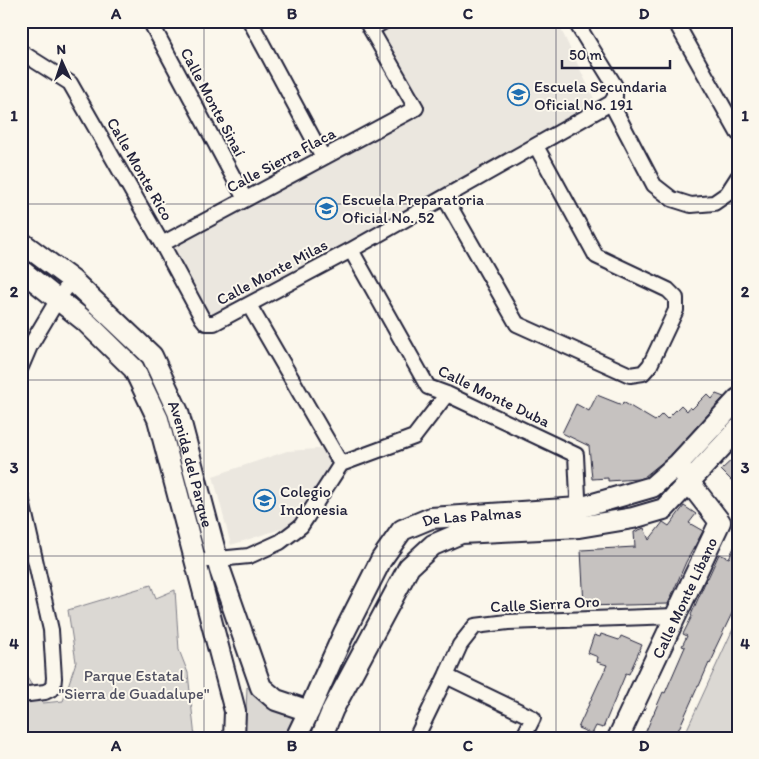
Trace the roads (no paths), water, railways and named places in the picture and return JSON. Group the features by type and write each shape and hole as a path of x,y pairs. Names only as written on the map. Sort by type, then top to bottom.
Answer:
{"street":[{"name":"Calle Monte Sinaí","path":"150,21 245,199"},
{"path":"250,21 323,157"},
{"path":"368,25 385,21"},
{"path":"575,21 614,86 615,97 611,103 654,185 672,200 691,205 714,203 727,194 738,177"},
{"path":"675,21 738,133"},
{"name":"Calle Sierra Flaca","path":"162,244 416,108 368,25"},
{"name":"Calle Monte Rico","path":"21,52 70,83 206,323"},
{"name":"Calle Monte Milas","path":"206,323 214,323 351,250 611,103"},
{"path":"445,198 517,324 630,375 643,373 650,365 676,310 676,298 668,290 596,256 536,146"},
{"name":"Avenida del Parque","path":"21,242 72,280 152,356 178,412 217,559 261,687 276,700 309,711"},
{"name":"Calle Monte Duba","path":"351,250 428,387 447,394 576,455 579,518"},
{"name":"Avenida del Parque","path":"21,270 86,322 134,369 158,419 235,711 234,738"},
{"path":"21,367 30,346 58,299 72,280"},
{"path":"249,305 341,464"},
{"path":"196,561 249,556 280,542 300,526 341,464 414,437 447,394"},
{"name":"De Las Palmas","path":"321,738 333,709 409,567 433,545 462,533 579,518 652,487 678,464 738,399"},
{"name":"De Las Palmas","path":"296,738 344,633 382,560 402,530 431,518 633,518 664,509 738,429"},
{"name":"Calle Monte Líbano","path":"618,738 720,522 689,482 678,464"},
{"path":"21,497 50,630 54,678 53,688 45,692 21,695"},
{"name":"Calle Sierra Oro","path":"446,676 460,645 475,626 508,622 675,616"},
{"path":"344,633 368,644"},
{"path":"416,738 446,676 533,718 523,738"}],"place":[{"name":"Escuela Secundaria Oficial No. 191","path":"518,95"},
{"name":"Escuela Preparatoria Oficial No. 52","path":"326,208"},
{"name":"Colegio Indonesia","path":"264,500"}],"park label":[{"name":"Parque Estatal \"Sierra de Guadalupe\"","path":"134,684"}]}
